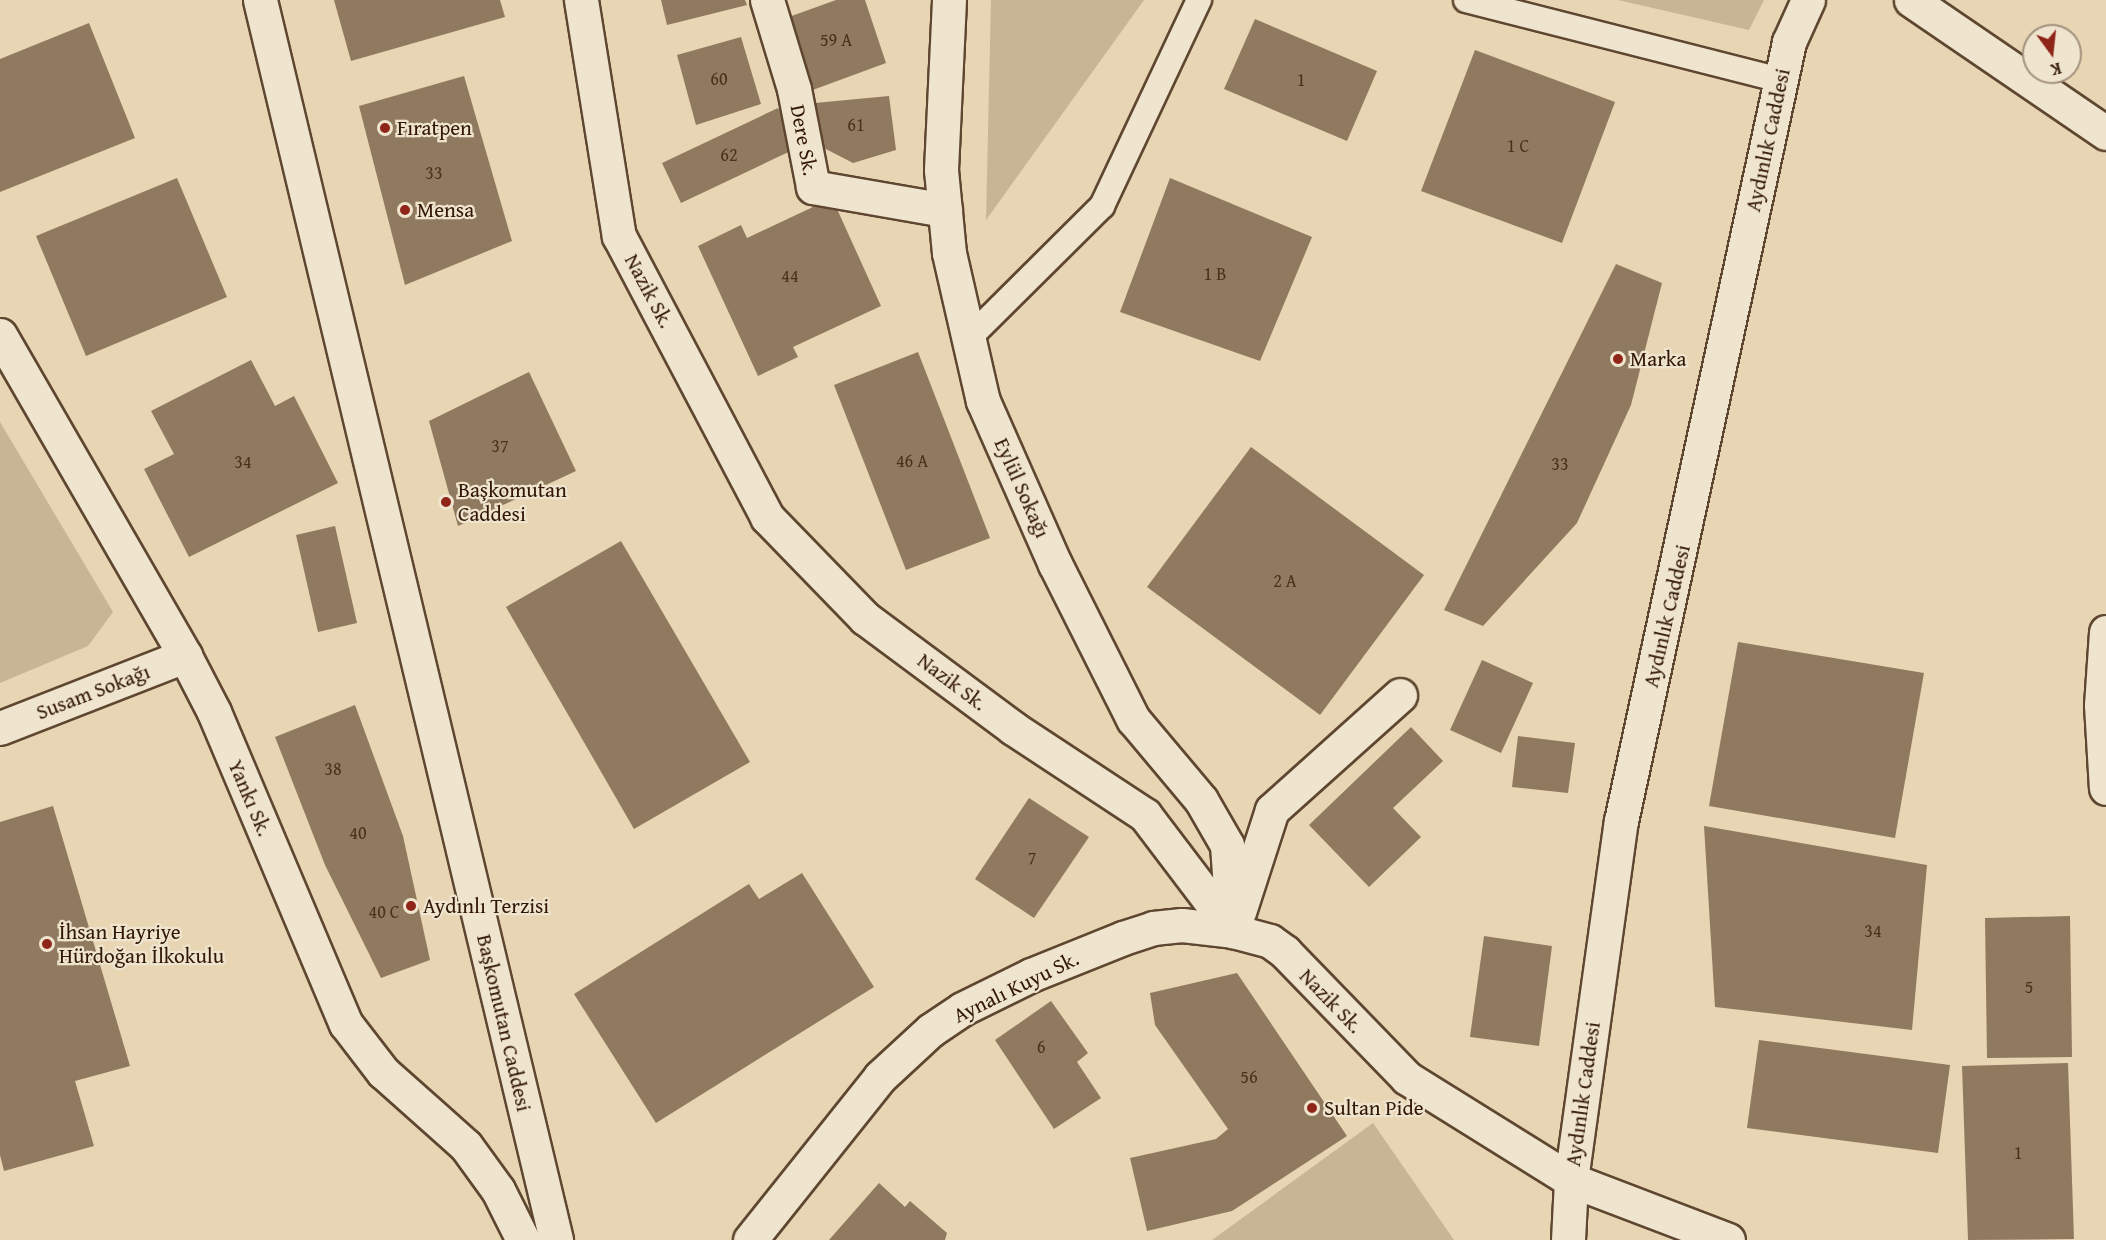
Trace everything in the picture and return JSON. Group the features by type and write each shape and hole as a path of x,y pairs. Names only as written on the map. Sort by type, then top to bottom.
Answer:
{"street":[{"name":"Başkomutan Caddesi","path":"260,0 556,1240"},
{"name":"Nazik Sk.","path":"581,0 619,236 767,517 865,618 1013,728 1145,815 1233,931 1270,941 1285,952 1407,1078 1571,1180 1728,1240"},
{"name":"Dere Sk.","path":"767,0 794,89 813,187 945,210"},
{"name":"Eylül Sokağı","path":"949,0 941,170 949,253 983,401 1055,564 1133,719 1201,800 1227,844 1233,931"},
{"name":"Aydınlık Caddesi","path":"1568,1240 1571,1180 1621,821 1789,42 1808,0"},
{"path":"1911,0 2106,133"},
{"name":"Yankı Sk.","path":"0,335 185,656 214,712 346,1024 383,1072 466,1146 498,1190 523,1240"},
{"path":"2106,632 2101,705 2106,788"},
{"name":"Susam Sokağı","path":"0,728 185,656"},
{"path":"1233,931 1272,810 1400,695"},
{"name":"Aynalı Kuyu Sk.","path":"750,1240 880,1077 903,1052 962,1009 1031,975 1153,928 1182,925 1233,931"}],"lane":[{"path":"969,339 1102,206 1199,0"},
{"path":"1466,0 1781,80"}],"shaded area":[{"path":"991,0 1144,0 986,220"},
{"path":"1618,0 1764,0 1749,30"},
{"path":"0,422 113,612 88,646 0,683"},
{"path":"1373,1123 1454,1240 1212,1240"}],"building":[{"path":"334,0 500,0 505,17 351,61"},
{"path":"661,0 745,0 747,5 667,25"},
{"path":"836,0 865,0 886,63 810,91 786,18"},
{"path":"1255,19 1377,71 1347,141 1224,89"},
{"path":"89,23 135,138 0,192 0,59"},
{"path":"741,37 761,104 696,125 677,55"},
{"path":"1475,50 1615,102 1562,243 1421,191"},
{"path":"464,76 512,241 405,285 359,106"},
{"path":"889,96 896,150 853,163 822,147 815,103"},
{"path":"778,108 797,148 681,203 662,163"},
{"path":"177,178 227,297 86,356 36,236"},
{"path":"1170,178 1312,237 1260,361 1120,312"},
{"path":"832,198 881,306 793,347 798,357 758,376 698,246 741,225 747,238"},
{"path":"1616,264 1662,283 1631,405 1577,523 1483,626 1444,610"},
{"path":"918,352 990,538 906,570 834,385"},
{"path":"251,360 275,406 294,396 338,483 189,557 144,469 174,454 151,411"},
{"path":"529,372 576,471 458,526 429,421"},
{"path":"1251,447 1424,575 1320,715 1147,587"},
{"path":"335,526 357,623 318,632 296,535"},
{"path":"621,541 750,762 634,829 506,607"},
{"path":"1738,642 1924,673 1895,838 1709,806"},
{"path":"1482,660 1533,683 1501,753 1450,730"},
{"path":"355,705 403,836 430,960 381,978 325,865 275,737"},
{"path":"1411,727 1443,761 1393,808 1421,837 1369,887 1309,825"},
{"path":"1518,736 1575,743 1568,793 1512,787"},
{"path":"1029,798 1089,837 1034,918 975,879"},
{"name":"İhsan Hayriye Hürdoğan İlkokulu","path":"53,806 130,1066 75,1081 94,1146 4,1171 0,1155 0,822"},
{"path":"1704,826 1927,865 1912,1030 1715,1007"},
{"path":"802,873 874,987 656,1123 574,994 749,884 759,899"},
{"path":"2070,916 2072,1057 1987,1058 1985,918"},
{"path":"1484,936 1552,946 1539,1046 1470,1037"},
{"path":"1237,973 1347,1136 1232,1211 1147,1231 1130,1158 1216,1139 1228,1129 1155,1025 1150,993"},
{"path":"1051,1001 1088,1053 1077,1062 1101,1098 1054,1129 995,1040"},
{"path":"1759,1040 1950,1065 1938,1153 1747,1128"},
{"path":"2068,1063 2074,1239 1968,1240 1962,1066"},
{"path":"879,1183 905,1207 910,1201 947,1233 945,1240 829,1240"}],"place":[{"name":"Fıratpen","path":"385,128"},
{"name":"Mensa","path":"405,210"},
{"name":"Marka","path":"1618,359"},
{"name":"Başkomutan Caddesi","path":"446,502"},
{"name":"Aydınlı Terzisi","path":"411,906"},
{"name":"İhsan Hayriye Hürdoğan İlkokulu","path":"47,944"},
{"name":"Sultan Pide","path":"1312,1108"}]}
